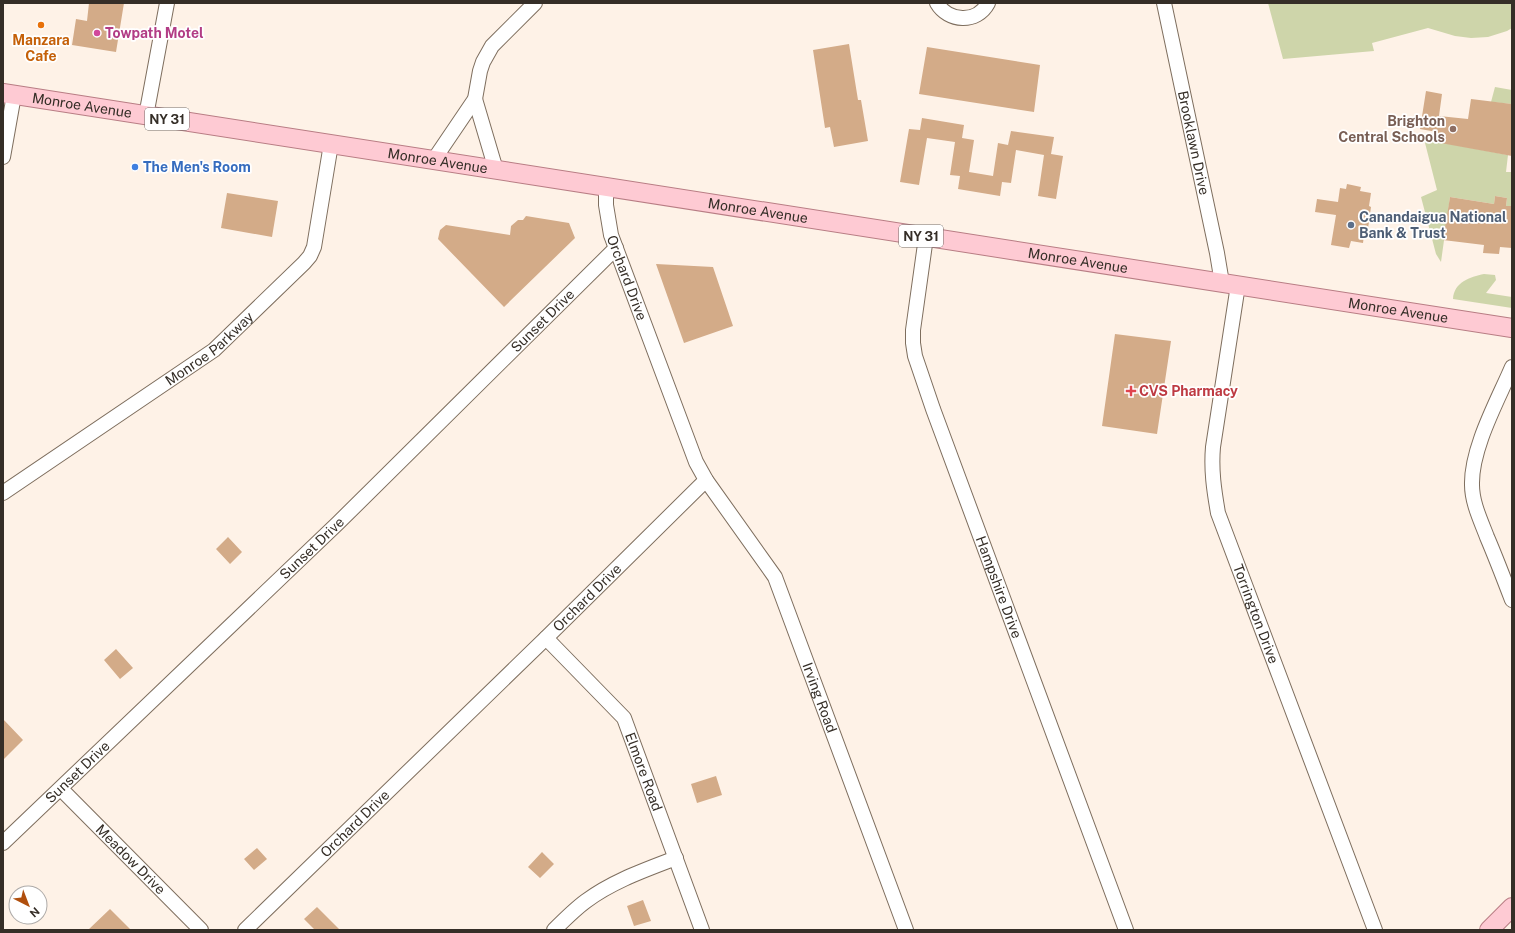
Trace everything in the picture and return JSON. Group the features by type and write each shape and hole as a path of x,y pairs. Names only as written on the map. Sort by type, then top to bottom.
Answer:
{"main road":[{"name":"Monroe Avenue","path":"9,94 1512,328"},
{"path":"1493,928 1512,907"}],"street":[{"path":"146,116 167,3"},
{"path":"434,161 474,99 483,62 492,46 535,3"},
{"path":"937,3 944,12 960,18 970,18 979,13 988,3"},
{"name":"Brooklawn Drive","path":"1164,3 1217,253 1230,284"},
{"path":"3,157 9,94"},
{"path":"474,99 496,170"},
{"name":"Monroe Parkway","path":"3,493 214,350 304,263 310,256 314,247 330,144"},
{"name":"Orchard Drive","path":"245,930 546,638 706,480 696,462 611,234 606,206 606,188"},
{"name":"Hampshire Drive","path":"926,237 913,330 915,356 933,409 1126,930"},
{"name":"Sunset Drive","path":"3,843 338,523 616,248"},
{"name":"Torrington Drive","path":"1230,284 1212,464 1213,486 1218,513 1375,930"},
{"path":"1512,367 1478,448 1472,470 1472,486 1474,502 1512,600"},
{"name":"Irving Road","path":"706,480 775,577 906,930"},
{"name":"Elmore Road","path":"546,638 624,718 702,930"},
{"name":"Meadow Drive","path":"61,789 201,930"},
{"path":"554,930 586,901 612,885 676,858"}],"green space":[{"path":"1268,3 1512,3 1512,28 1488,37 1471,38 1455,36 1428,28 1372,43 1374,51 1283,59"},
{"path":"1495,87 1512,90 1512,104 1491,102"},
{"path":"1424,139 1508,155 1506,172 1512,172 1512,206 1506,206 1507,198 1495,196 1494,204 1450,197 1441,262 1436,254 1421,197 1437,190"},
{"path":"1484,274 1495,275 1496,280 1486,293 1512,297 1512,308 1453,299 1456,288 1460,284 1468,279"}],"building":[{"name":"Towpath Motel","path":"89,3 124,3 116,52 72,45 76,19 87,21"},
{"path":"849,44 858,100 861,100 868,141 834,147 830,127 825,128 813,50"},
{"path":"927,47 1040,65 1034,112 919,94"},
{"path":"1426,91 1442,94 1439,116 1468,119 1471,99 1512,104 1512,156 1435,142 1437,132 1420,129"},
{"path":"922,118 964,125 962,138 974,140 969,172 993,176 998,143 1008,145 1011,131 1054,137 1051,154 1063,156 1056,199 1038,196 1044,155 1016,150 1011,183 1002,182 1000,196 958,189 960,176 950,175 955,142 927,138 919,185 900,182 909,129 920,130"},
{"name":"Canandaigua National Bank & Trust","path":"1347,184 1361,187 1360,191 1371,193 1369,206 1371,207 1367,236 1364,235 1363,243 1351,241 1349,248 1331,245 1336,215 1315,212 1317,199 1338,202 1340,188 1346,189"},
{"path":"227,193 278,201 272,237 221,228"},
{"path":"1495,196 1507,198 1506,206 1512,206 1512,248 1500,247 1499,254 1483,253 1484,245 1443,240 1450,197 1494,204"},
{"path":"526,216 569,223 575,238 504,307 438,239 440,230 446,225 510,235 511,226 518,220 523,220"},
{"path":"656,264 713,267 733,326 684,343"},
{"name":"CVS Pharmacy","path":"1115,334 1171,341 1157,434 1102,426"},
{"path":"228,537 242,552 230,564 216,549"},
{"path":"116,649 133,668 120,679 104,660"},
{"path":"3,719 23,740 3,760"},
{"path":"716,776 722,795 697,803 691,784"},
{"path":"257,848 267,859 254,870 244,859"},
{"path":"542,852 554,864 540,878 528,867"},
{"path":"643,900 651,921 634,926 627,906"},
{"path":"317,907 340,930 315,930 304,919"},
{"path":"110,909 131,930 88,930"}],"place":[{"name":"Manzara Cafe","path":"41,25"},
{"name":"Towpath Motel","path":"97,33"},
{"name":"Brighton Central Schools","path":"1453,129"},
{"name":"The Men's Room","path":"135,167"},
{"name":"Canandaigua National Bank & Trust","path":"1351,225"},
{"name":"CVS Pharmacy","path":"1131,391"}]}
